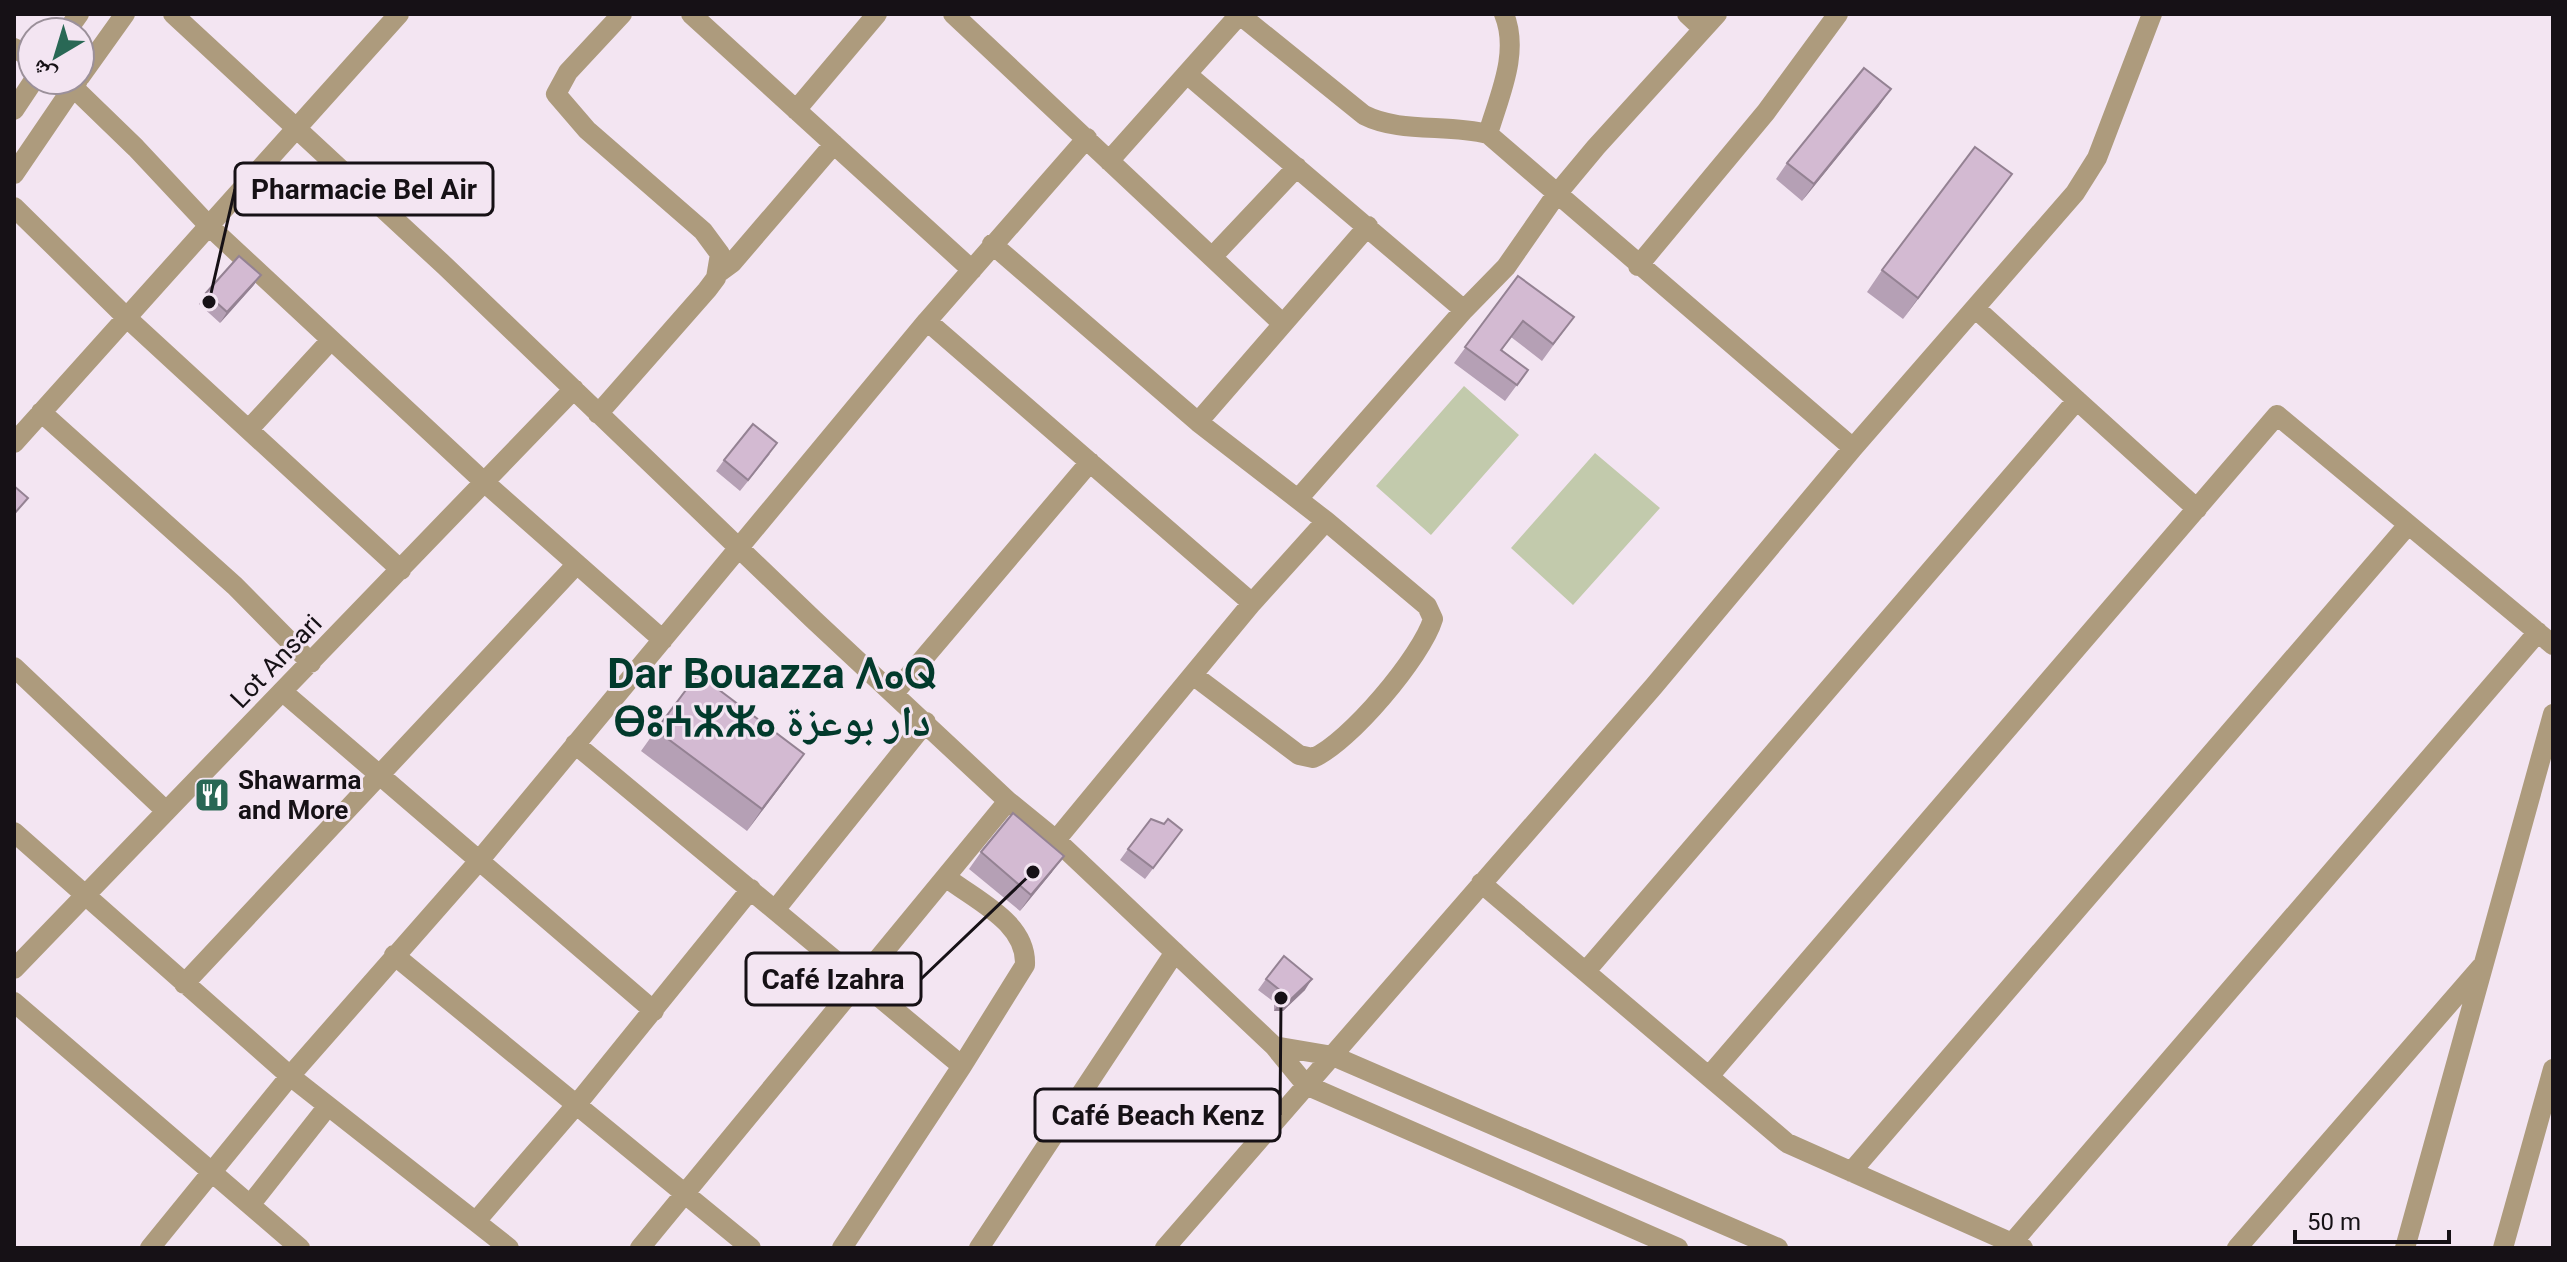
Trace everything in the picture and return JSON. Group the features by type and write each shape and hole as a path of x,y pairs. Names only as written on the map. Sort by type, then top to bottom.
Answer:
{"street":[{"path":"96,54 125,14"},
{"path":"173,14 1008,801 1056,840 1175,952 1274,1046 1306,1085 1678,1248"},
{"path":"14,443 399,14"},
{"path":"622,14 568,72 556,94 587,130 715,245 720,254 717,274"},
{"path":"691,14 972,270"},
{"path":"796,110 877,14"},
{"path":"953,14 1283,324"},
{"path":"1109,161 1240,14 1364,115 1381,124 1441,125 1488,134 1853,448"},
{"path":"1488,134 1508,67 1509,28 1504,14"},
{"path":"1298,499 1464,310 1506,267 1556,195 1710,22 1687,14"},
{"path":"1165,1248 1685,649 1853,448 2075,193 2097,158 2152,14"},
{"path":"1638,266 1766,112 1836,15"},
{"path":"1188,75 1464,310"},
{"path":"14,174 67,96"},
{"path":"90,96 210,227 483,481 663,640"},
{"path":"150,1248 210,1171 394,955 478,862 927,321 1087,138"},
{"path":"598,414 717,274 738,256 834,144"},
{"path":"1212,257 1297,167"},
{"path":"14,207 126,317 401,570"},
{"path":"1198,422 1368,226"},
{"path":"992,244 1198,422 1326,521 1427,606 1433,619 1421,647 1386,691 1325,753 1306,759 1193,675"},
{"path":"1975,308 2197,509"},
{"path":"927,321 1252,603"},
{"path":"250,428 331,340"},
{"name":"Lot Ansari","path":"14,969 574,389"},
{"path":"1586,971 2077,400"},
{"path":"41,412 235,586 311,663"},
{"path":"1481,883 1787,1143 2018,1245 2545,639 2277,415 1710,1075"},
{"path":"895,692 1090,462"},
{"path":"1056,840 1252,603 1326,521"},
{"path":"1851,1172 2408,525"},
{"path":"184,984 576,565"},
{"path":"17,676 166,811"},
{"path":"283,692 654,1011"},
{"path":"2405,1248 2553,714"},
{"path":"775,910 926,722"},
{"path":"575,744 860,978 962,1066"},
{"path":"640,1248 1008,801"},
{"path":"14,832 290,1076 509,1248"},
{"path":"842,1248 1025,965 1025,951 1010,925 947,878"},
{"path":"477,1220 654,1011 751,889"},
{"path":"979,1248 1175,952"},
{"path":"394,955 751,1248"},
{"path":"2237,1248 2484,963"},
{"path":"14,1002 300,1248"},
{"path":"1274,1046 1333,1056 1737,1227 1778,1248"},
{"path":"2503,1248 2553,1069"},
{"path":"250,1205 328,1106"},
{"path":"1731,1248 1737,1227"}],"green space":[{"path":"1464,386 1519,435 1431,535 1376,486"},
{"path":"1595,453 1660,508 1573,605 1511,548"}],"building":[{"path":"1864,68 1891,89 1814,184 1787,163"},
{"path":"1975,147 2012,174 1918,298 1882,270"},
{"path":"239,256 261,275 227,312 206,293"},
{"path":"1518,276 1574,317 1553,344 1523,321 1501,350 1528,370 1517,385 1465,347"},
{"path":"753,424 777,443 748,480 724,460"},
{"path":"14,486 28,498 14,514"},
{"path":"698,674 804,754 762,809 656,730"},
{"path":"1013,813 1064,856 1031,895 981,852"},
{"path":"1151,819 1164,824 1168,819 1182,830 1153,868 1128,849"},
{"path":"1284,956 1312,979 1290,1000 1281,1000 1281,991 1266,979"}],"place":[{"name":"Pharmacie Bel Air","path":"209,302"},
{"name":"Shawarma and More","path":"212,795"},
{"name":"Café Izahra","path":"1033,872"},
{"name":"Café Beach Kenz","path":"1281,998"}],"district":[{"name":"Dar Bouazza ⴷⴰⵕ ⴱⵓⵄⵣⵣⴰ دار بوعزة","path":"772,697"}]}
